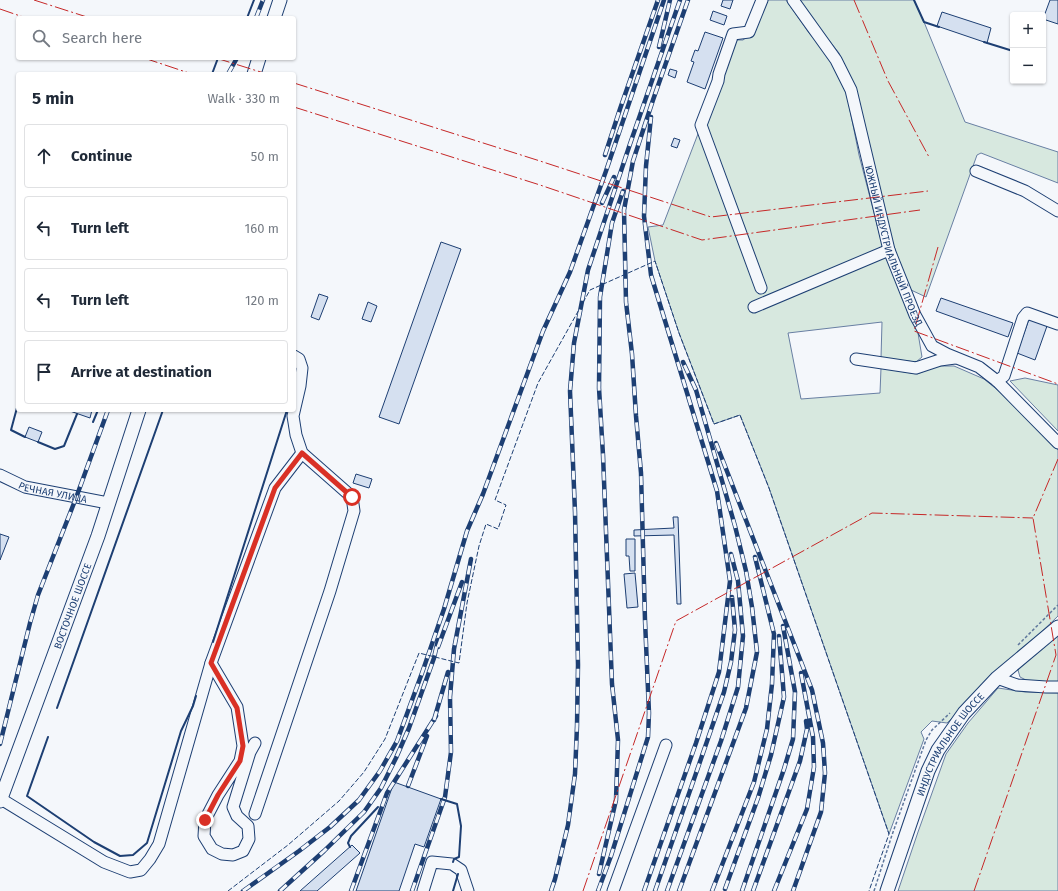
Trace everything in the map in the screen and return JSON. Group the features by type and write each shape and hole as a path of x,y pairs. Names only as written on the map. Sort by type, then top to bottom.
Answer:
{"main road":[{"path":"275,16 280,0"},
{"path":"255,72 259,60"},
{"name":"ВОСТОЧНОЕ ШОССЕ","path":"0,800 95,543 139,412"},
{"name":"ИНДУСТРИАЛЬНОЕ ШОССЕ","path":"887,891 928,771 938,750 964,713 997,678 1058,627"}],"street":[{"path":"761,288 702,125 733,34 749,32 762,0"},
{"name":"ЮЖНЫЙ ИНДУСТРИАЛЬНЫЙ ПРОЕЗД","path":"793,0 836,60 851,90 889,250 914,315 932,346 979,367 997,380 1058,443"},
{"path":"976,171 1025,191 1058,211"},
{"path":"754,306 889,250"},
{"path":"997,380 1004,376 1023,318 1027,313 1058,324"},
{"path":"296,357 299,359 302,368 296,403"},
{"path":"856,359 916,368 940,360 956,358"},
{"path":"255,814 330,591 354,511 352,497 302,453 296,435 293,416 294,412"},
{"path":"0,800 104,862 130,872 141,870 159,844 211,663 275,488 302,453"},
{"name":"РЕЧНАЯ УЛИЦА","path":"0,475 25,487 108,503"},
{"path":"211,663 237,708 243,746 240,761 218,795 205,820 204,836 212,849 222,854 233,855 243,851 249,839 248,826 237,816 233,808 250,752 255,743"},
{"path":"997,678 1017,685 1058,687"},
{"path":"613,891 666,745"},
{"path":"423,891 432,862 452,864 461,870 468,891"}],"shaded area":[{"path":"768,0 786,0 809,33 829,56 838,72 847,95 859,155 885,255 918,333 922,357 916,362 881,358 882,322 788,333 801,399 880,393 881,368 917,374 937,366 954,366 984,379 1010,400 1058,450 1058,616 947,723 932,721 921,732 924,739 889,834 769,488 740,415 714,424 679,333 655,261 648,227 663,225 734,40 743,40 752,33"},
{"path":"799,0 914,0 965,122 1058,152 1058,183 981,153 977,155 926,297 911,290 894,249 857,92 839,53 805,10"},
{"path":"1025,378 1058,385 1058,431 1010,381"},
{"path":"1058,631 1058,683 1030,682 1020,677 1018,670"},
{"path":"998,688 1025,692 1058,693 1058,891 898,891 946,754 968,723"}],"building":[{"path":"723,0 733,0 730,9 721,6"},
{"path":"1050,0 1058,0 1058,24 1046,20 1046,12"},
{"path":"713,11 727,16 724,25 710,20"},
{"path":"942,12 991,28 987,43 937,26"},
{"path":"705,32 723,38 705,89 687,82 694,62 691,61 695,50 698,51"},
{"path":"670,69 677,71 675,78 668,75"},
{"path":"674,138 680,140 677,148 671,146"},
{"path":"441,242 461,249 399,424 379,417"},
{"path":"319,294 328,297 319,320 311,317"},
{"path":"941,298 1013,323 1008,337 936,311"},
{"path":"368,302 377,306 371,322 362,319"},
{"path":"1029,319 1047,326 1035,360 1017,353"},
{"path":"73,412 92,412 90,418"},
{"path":"29,427 42,432 38,442 25,437"},
{"path":"356,474 372,479 369,488 353,483"},
{"path":"673,517 678,517 681,604 677,604 674,535 634,536 634,530 674,528"},
{"path":"0,534 9,537 0,560"},
{"path":"626,539 635,539 635,571 630,571 629,556 626,556"},
{"path":"635,573 638,607 627,608 624,574"},
{"path":"394,782 441,799 424,847 415,844 399,891 356,891"},
{"path":"352,845 360,853 317,891 300,891"}],"railway":[{"path":"257,16 263,0"},
{"path":"605,155 658,0"},
{"path":"243,891 330,827 359,800 380,771 397,741 444,609 467,531 483,494 543,331 570,272 664,0"},
{"path":"659,47 670,0"},
{"path":"551,891 568,825 575,774 578,665 575,512 570,391 574,343 588,270 680,0"},
{"path":"598,891 611,856 648,737 649,713 641,473 632,354 626,302 624,210 633,161 688,0"},
{"path":"229,72 236,60"},
{"path":"644,891 696,743 719,672 730,581 717,491 651,275 644,216 646,166 651,117"},
{"path":"602,203 614,177"},
{"path":"599,874 616,800 618,740 612,684 599,388 600,297 612,223 623,191"},
{"path":"679,891 746,708 757,652 746,571 735,526 696,390 683,362"},
{"path":"0,744 38,595 107,412"},
{"path":"716,443 812,690 823,743 825,773 821,812 793,891"},
{"path":"667,891 721,741 738,687 743,636 738,581 731,554"},
{"path":"712,891 754,782 767,729 772,684 774,634 755,557"},
{"path":"412,891 445,797 451,752 450,697 454,649 471,559"},
{"path":"438,647 462,582"},
{"path":"655,891 724,692 731,662 735,630 732,597"},
{"path":"742,891 793,739 795,692 783,626"},
{"path":"725,889 758,798 771,755 784,697 779,636"},
{"path":"280,891 364,812 381,788 409,728 434,658 438,640"},
{"path":"434,720 448,672"},
{"path":"774,891 807,809 814,767 813,737 801,673"},
{"path":"351,891 387,793 436,716"},
{"path":"753,891 800,761 807,729 806,721"},
{"path":"408,786 427,736"}],"fence":[{"path":"228,891 288,845 339,801 364,772 385,739 419,653 459,663 467,603 479,546 486,524 498,529 506,505 495,500 538,383 590,290 655,261 679,333 714,424 740,415 769,488 889,834 869,891"}],"wall":[{"path":"248,16 254,0"},
{"path":"914,0 924,22 939,27"},
{"path":"984,42 1010,50"},
{"path":"213,72 217,60"},
{"path":"16,411 11,430 25,437"},
{"path":"93,422 97,412"},
{"path":"57,708 162,412"},
{"path":"213,642 286,412"},
{"path":"38,442 55,449 64,446 77,414"},
{"path":"48,737 27,796 94,842 120,856 133,855 147,843 181,731 196,696"},
{"path":"441,799 457,804 461,826 459,857 454,859 453,862"},
{"path":"350,847 348,843 351,836 378,807"},
{"path":"453,891 458,874"}],"power":[{"path":"34,0 84,16"},
{"path":"854,0 888,81 929,157"},
{"path":"0,9 20,16"},
{"path":"150,60 186,72"},
{"path":"222,60 261,72"},
{"path":"296,84 711,217 928,191"},
{"path":"296,108 540,185 702,240 920,210"},
{"path":"938,247 914,331 1058,384"},
{"path":"974,891 1056,655 1033,518 1058,459"},
{"path":"583,891 676,621 872,513 1033,518"}],"route":[{"path":"205,820 218,795 240,761 243,746 237,708 211,663 275,488 302,453 352,497"}]}
